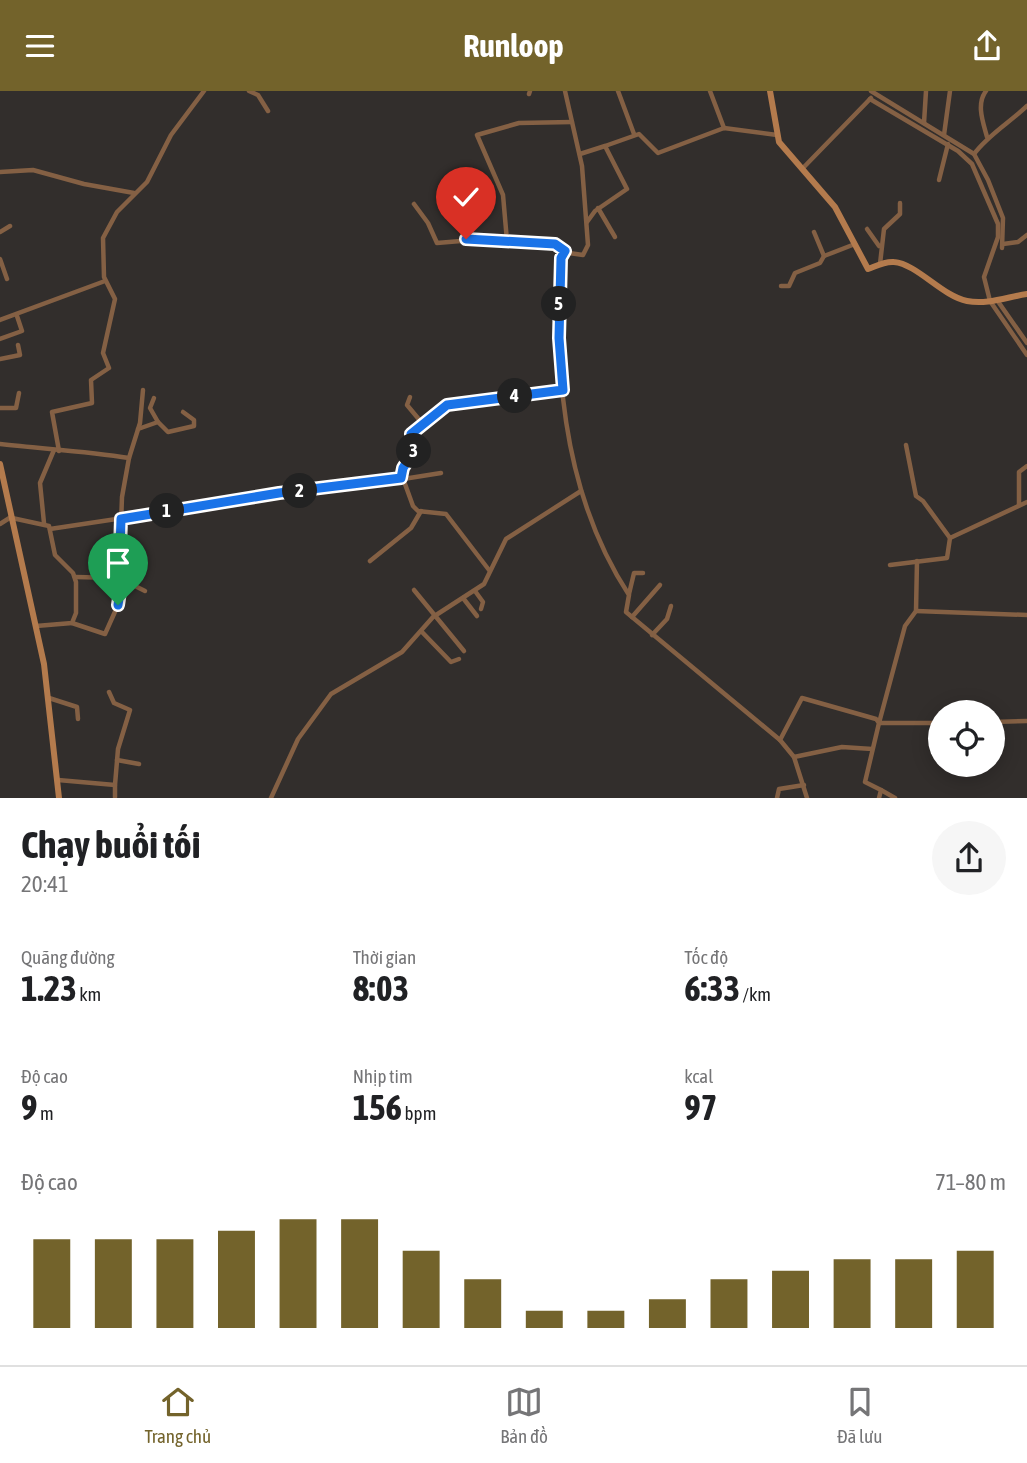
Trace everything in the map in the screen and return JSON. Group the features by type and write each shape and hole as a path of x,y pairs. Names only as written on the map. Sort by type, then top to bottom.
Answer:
{"street":[{"path":"44,523 40,483 57,450 52,412 92,403 91,380 108,370 104,344 115,299 105,281 103,238 111,219 147,182 172,135 204,91"},
{"path":"249,91 258,95 268,111"},
{"path":"414,204 428,223 437,243 466,239 507,240 555,244 565,251 586,253 580,154 565,91"},
{"path":"618,91 634,134"},
{"path":"710,91 724,128"},
{"path":"770,91 777,117 777,135 835,207 868,269 900,263 958,299 994,301 1027,294"},
{"path":"924,123 926,91"},
{"path":"944,135 950,91"},
{"path":"986,91 982,96 981,114 987,137"},
{"path":"803,167 873,95"},
{"path":"873,95 974,154 1003,218 1002,246 1018,242 1027,236"},
{"path":"873,95 948,144 972,164 997,218 998,236 984,277 994,301 1027,355"},
{"path":"974,154 987,137 1003,128 1027,106"},
{"path":"507,240 503,195 478,135 519,123 572,122"},
{"path":"580,154 634,134 641,135 658,153 724,128 777,135"},
{"path":"939,180 948,144"},
{"path":"586,223 598,208 627,189 605,146"},
{"path":"0,172 33,170 84,184 134,193"},
{"path":"880,265 880,247 886,235 885,227 900,214 900,203"},
{"path":"598,208 615,237"},
{"path":"0,232 10,226"},
{"path":"867,229 880,247"},
{"path":"814,232 824,256"},
{"path":"781,286 789,286 795,273 820,263 824,256 856,243"},
{"path":"565,251 561,258 559,341 571,454 581,491 608,560 629,595"},
{"path":"0,260 7,279"},
{"path":"0,320 17,316 105,281"},
{"path":"994,301 1027,343"},
{"path":"0,339 22,331 17,316"},
{"path":"0,359 20,355 18,345"},
{"path":"36,626 72,623 105,634 118,605 122,491 138,429 143,390"},
{"path":"489,571 446,514 421,511 412,506 401,478 403,468 415,449 411,434 422,423 451,404 563,390"},
{"path":"0,408 16,408 19,393"},
{"path":"410,397 407,405 422,423"},
{"path":"153,398 150,408 168,432 194,426 194,420 183,412"},
{"path":"138,429 158,422"},
{"path":"0,445 44,446 57,450 96,452 129,458"},
{"path":"890,565 947,558 950,538 923,501 916,496 906,445"},
{"path":"0,464 36,626 48,698 59,798"},
{"path":"1019,505 1019,472 1027,466"},
{"path":"50,529 282,493 441,473"},
{"path":"271,798 298,739 331,694 397,656 433,617 486,581 506,539 581,491"},
{"path":"950,538 1027,502"},
{"path":"370,561 411,528 421,511"},
{"path":"0,524 12,518 44,523 50,529 55,555 75,577 76,613 72,623"},
{"path":"895,798 865,782 905,625 916,611 916,561"},
{"path":"643,573 634,573 626,611 780,740 794,757 807,798"},
{"path":"75,577 121,579 145,591"},
{"path":"632,617 660,585"},
{"path":"414,590 433,617 464,651"},
{"path":"475,591 483,602 481,609"},
{"path":"463,598 477,616"},
{"path":"652,635 667,619 671,607"},
{"path":"916,611 1027,615"},
{"path":"422,632 451,662 459,659"},
{"path":"109,692 114,703 130,710 117,760 115,797"},
{"path":"48,698 77,707 78,719"},
{"path":"780,740 802,698 841,706 853,714 876,719 879,723 928,723"},
{"path":"1005,721 1027,720"},
{"path":"794,757 842,747 872,749"},
{"path":"117,760 139,764"},
{"path":"58,780 115,785"},
{"path":"778,798 779,789 804,785"},
{"path":"879,798 881,790"}],"route":[{"path":"118,605 122,579 119,578 121,519 279,493 349,484 359,486 401,478 403,468 415,449 416,445 410,437 414,429 447,405 563,390 559,291 561,258 562,252 565,251 557,244 466,239"}]}
